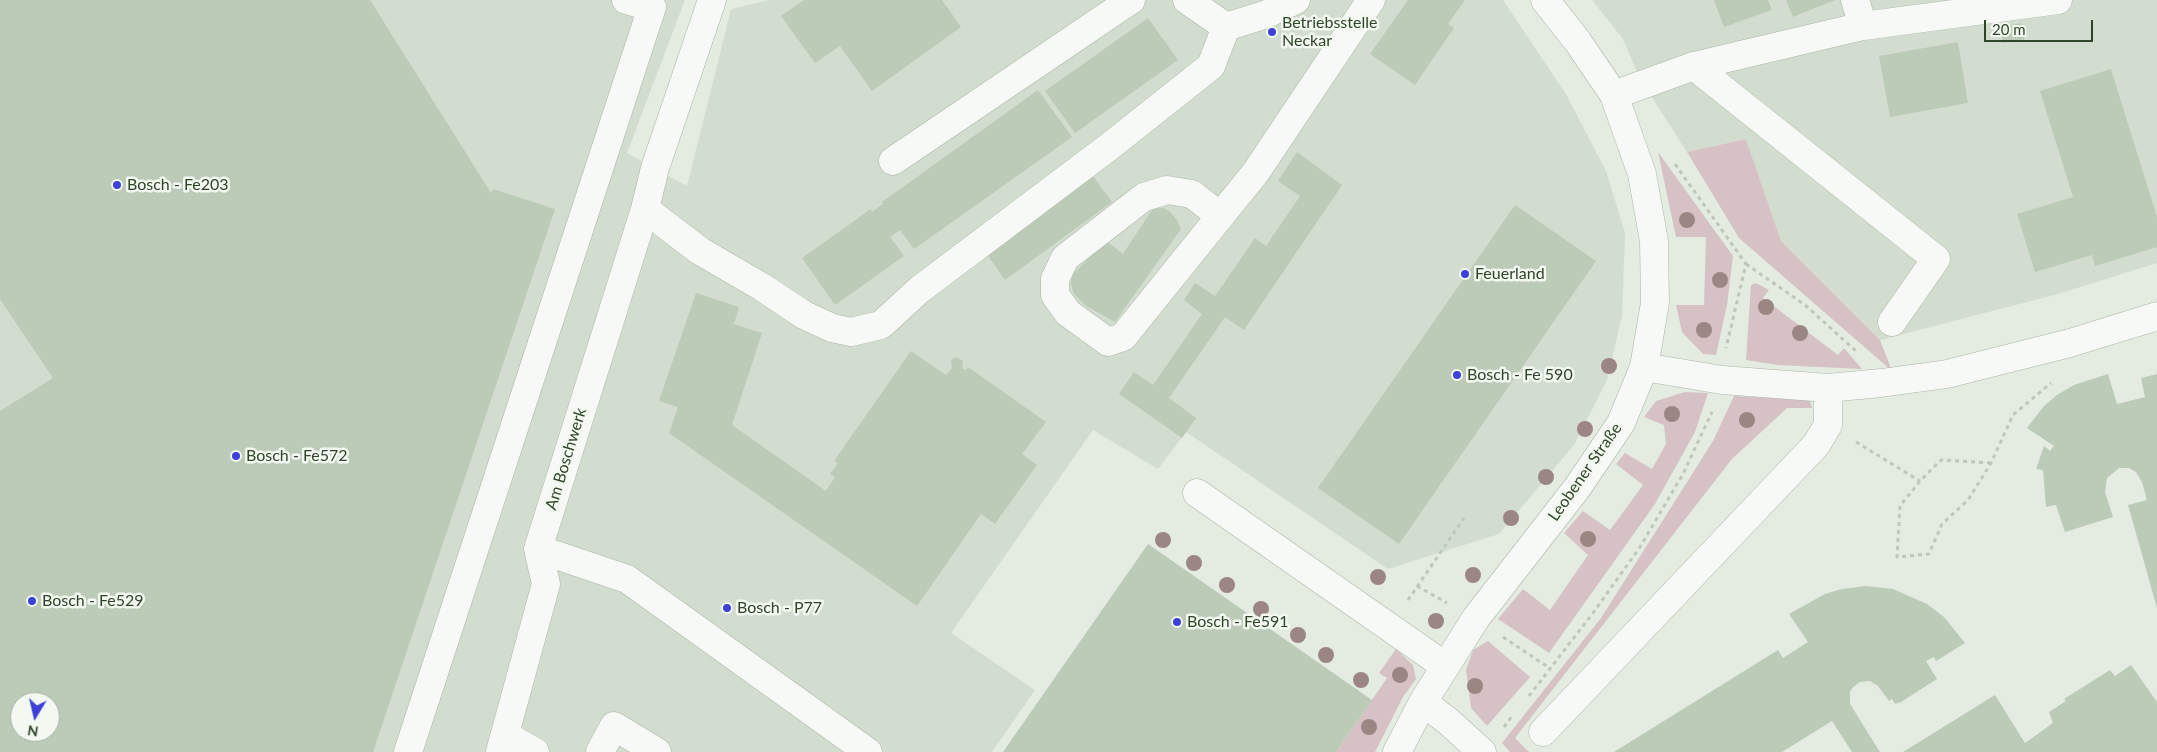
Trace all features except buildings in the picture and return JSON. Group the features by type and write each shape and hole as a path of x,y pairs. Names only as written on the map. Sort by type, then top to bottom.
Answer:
{"street":[{"path":"408,752 652,7 626,0"},
{"name":"Am Boschwerk","path":"538,549 656,168 712,0"},
{"path":"893,161 1132,0"},
{"path":"1186,0 1226,27"},
{"path":"1226,27 1267,14 1296,0"},
{"path":"1220,216 1192,194 1167,190 1144,196 1065,258 1055,280 1055,295 1068,313 1108,342 1123,337 1256,172 1371,0"},
{"name":"Leobener Straße","path":"1397,752 1423,702 1476,618 1588,472 1621,423 1644,367 1655,303 1654,241 1642,174 1614,94 1578,42 1545,0"},
{"path":"1855,0 1862,26"},
{"path":"1614,94 1694,66 1862,26 2058,0"},
{"path":"644,209 700,251 762,287 804,315 832,328 851,332 881,325 919,290 1110,146 1211,66 1226,27"},
{"path":"1694,66 1936,259 1892,322"},
{"path":"1644,367 1722,380 1828,388 1881,384 1947,374 2070,343 2157,316"},
{"path":"1543,732 1816,445 1828,424 1828,388"},
{"path":"1197,493 1445,666"},
{"path":"535,752 503,743 546,584 538,549"},
{"path":"538,549 627,579 868,752"},
{"path":"1423,702 1449,722 1482,752"},
{"path":"600,752 614,726 657,752"}],"path":[{"path":"1746,264 1805,305 1866,360 1881,384"},
{"path":"1991,463 1941,460 1920,481 1900,506 1897,557 1929,554 1942,524 1968,500 1991,463 2012,415 2057,378"},
{"path":"1828,424 1920,481"},
{"path":"1390,628 1464,518"},
{"path":"1476,618 1551,669"}],"shaded area":[{"path":"0,0 685,0 627,153 687,186 731,9 769,0 1503,0 1566,94 1606,171 1625,233 1622,316 1607,380 1574,445 1499,534 1388,569 1186,432 1158,469 1093,430 951,633 1035,690 992,752 0,752"},
{"path":"1592,0 2157,0 2157,263 2058,294 1880,340 1781,241 1746,139 1687,152 1639,77 1623,39"},
{"path":"1746,139 1781,241 1880,340 1892,371 1739,238 1687,152"},
{"path":"1658,152 1733,256 1727,305 1716,355 1703,354 1682,332 1676,305 1704,305 1706,237 1676,237"},
{"path":"1756,283 1769,290 1763,298 1838,355 1844,348 1862,369 1778,365 1746,360 1751,285"},
{"path":"1685,392 1708,393 1695,432 1655,504 1549,653 1498,619 1523,589 1550,610 1588,555 1564,533 1583,511 1610,530 1643,485 1616,464 1625,453 1652,469 1666,444 1664,425 1644,417 1656,401"},
{"path":"1734,396 1810,400 1812,408 1787,408 1732,459 1515,738 1529,752 1510,752 1502,743 1601,618 1713,441"},
{"path":"1488,641 1530,677 1487,726 1471,708 1466,670 1473,650"},
{"path":"1396,649 1413,665 1416,679 1403,697 1375,752 1336,752 1387,678 1379,673"}],"place":[{"name":"Betriebsstelle Neckar","path":"1272,32"},
{"name":"Bosch - Fe203","path":"117,185"},
{"name":"Feuerland","path":"1465,274"},
{"name":"Bosch - Fe 590","path":"1457,375"},
{"name":"Bosch - Fe572","path":"236,456"},
{"name":"Bosch - Fe529","path":"32,601"},
{"name":"Bosch - P77","path":"727,608"},
{"name":"Bosch - Fe591","path":"1177,622"}]}
